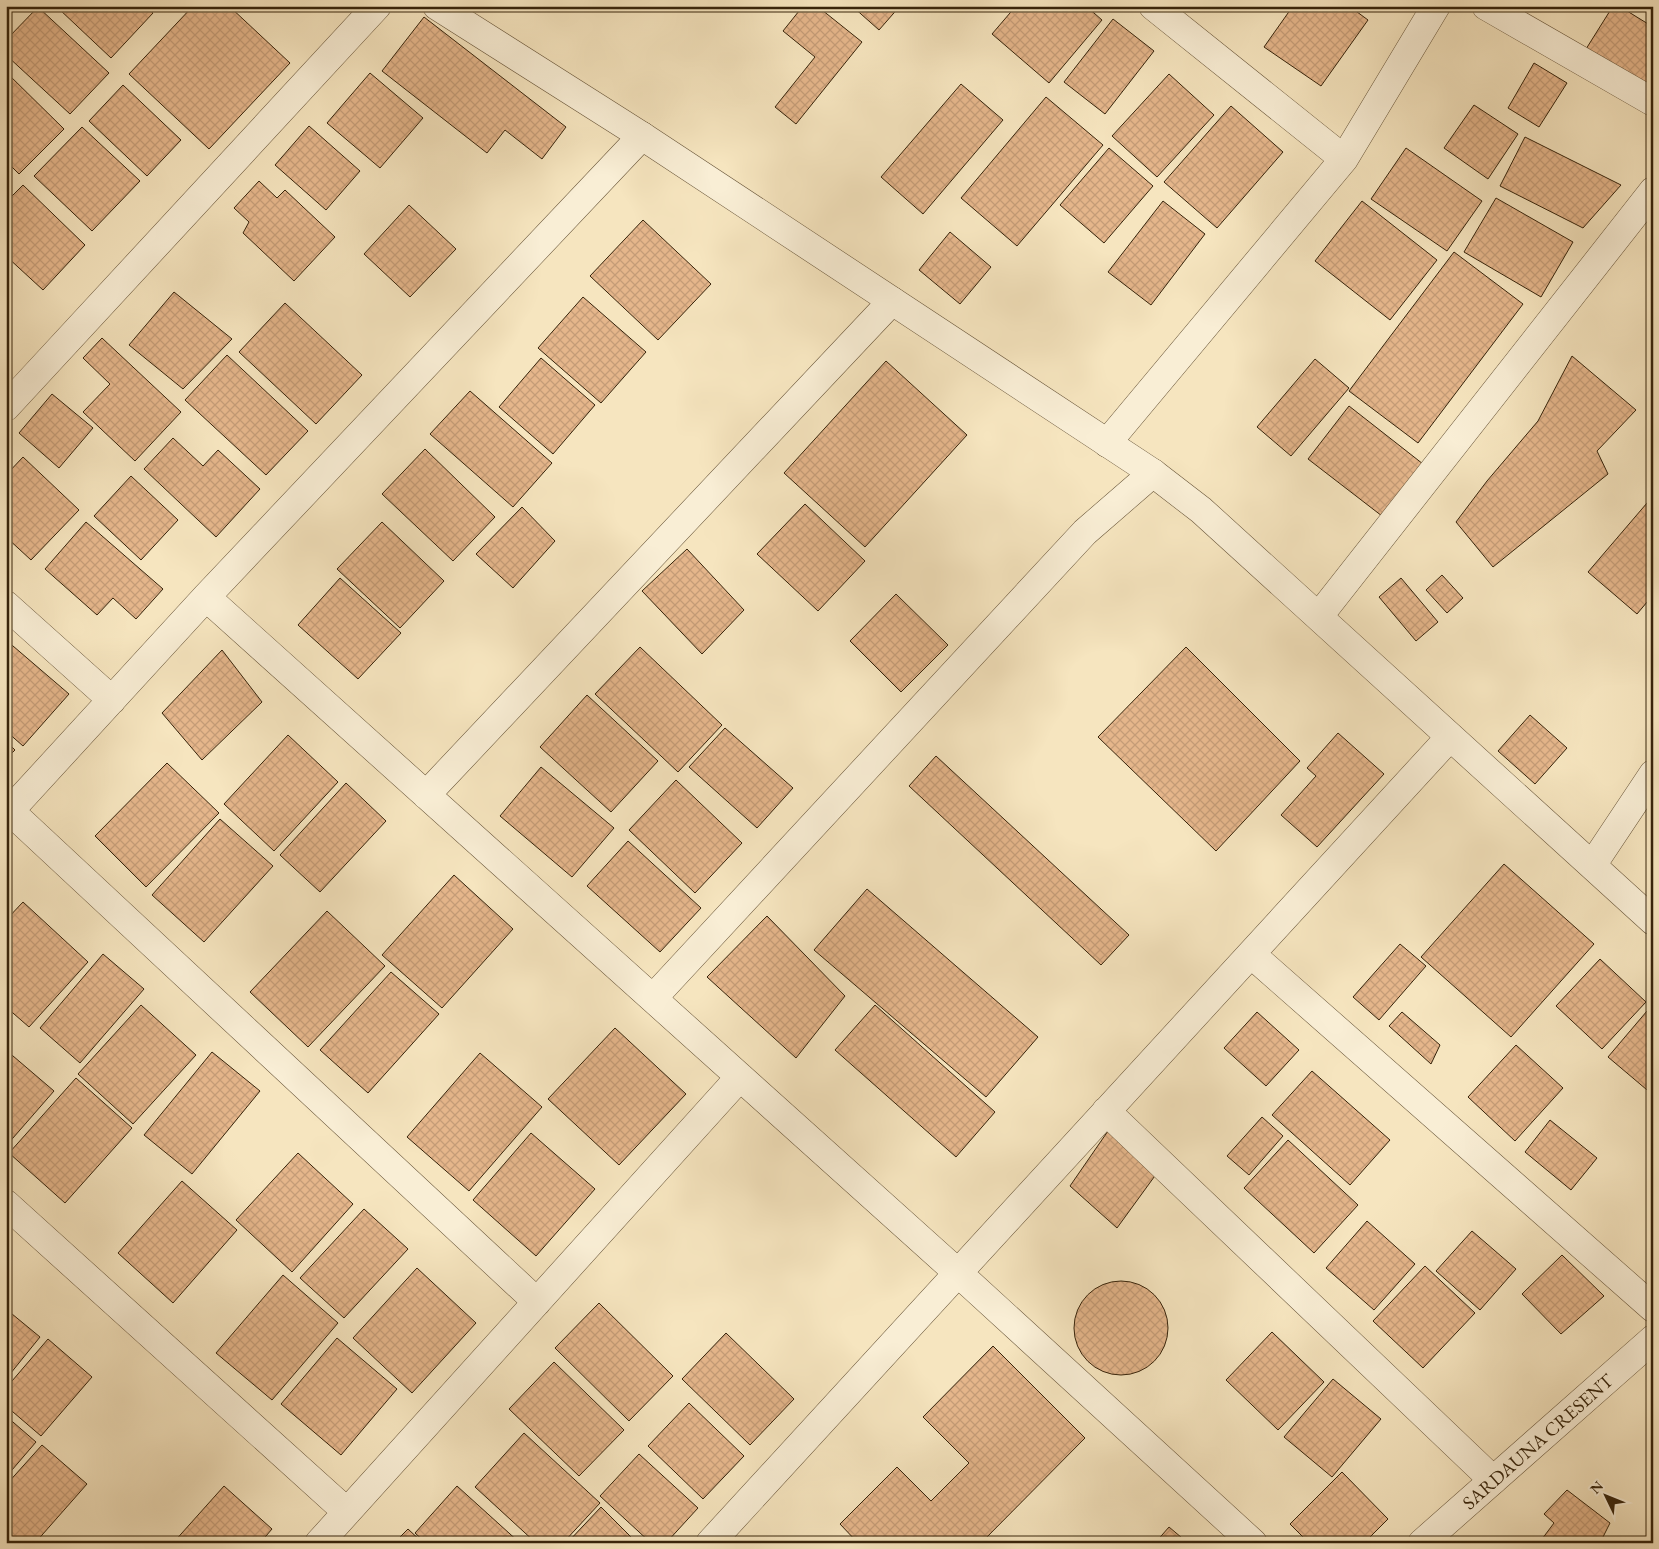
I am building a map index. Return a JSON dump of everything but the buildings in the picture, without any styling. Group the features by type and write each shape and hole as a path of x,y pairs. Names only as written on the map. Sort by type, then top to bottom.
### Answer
{"street":[{"path":"6,407 377,6"},
{"path":"437,6 642,136 1152,473 1201,510 1653,920"},
{"path":"1153,6 1344,159"},
{"path":"1107,443 1344,159 1436,6"},
{"path":"1486,6 1653,102"},
{"path":"537,1302 8,813 206,597 642,136"},
{"path":"1319,616 1653,190"},
{"path":"426,795 892,301"},
{"path":"653,998 1086,532 1152,473"},
{"path":"206,597 958,1272 1253,1543"},
{"path":"6,605 112,700"},
{"path":"710,1543 1450,737"},
{"path":"1593,864 1653,774"},
{"path":"1251,954 1653,1308"},
{"path":"319,1543 740,1077"},
{"path":"1106,1110 1493,1480"},
{"path":"6,1204 347,1512"},
{"name":"SARDAUNA CRESENT","path":"1422,1543 1653,1339"}]}
